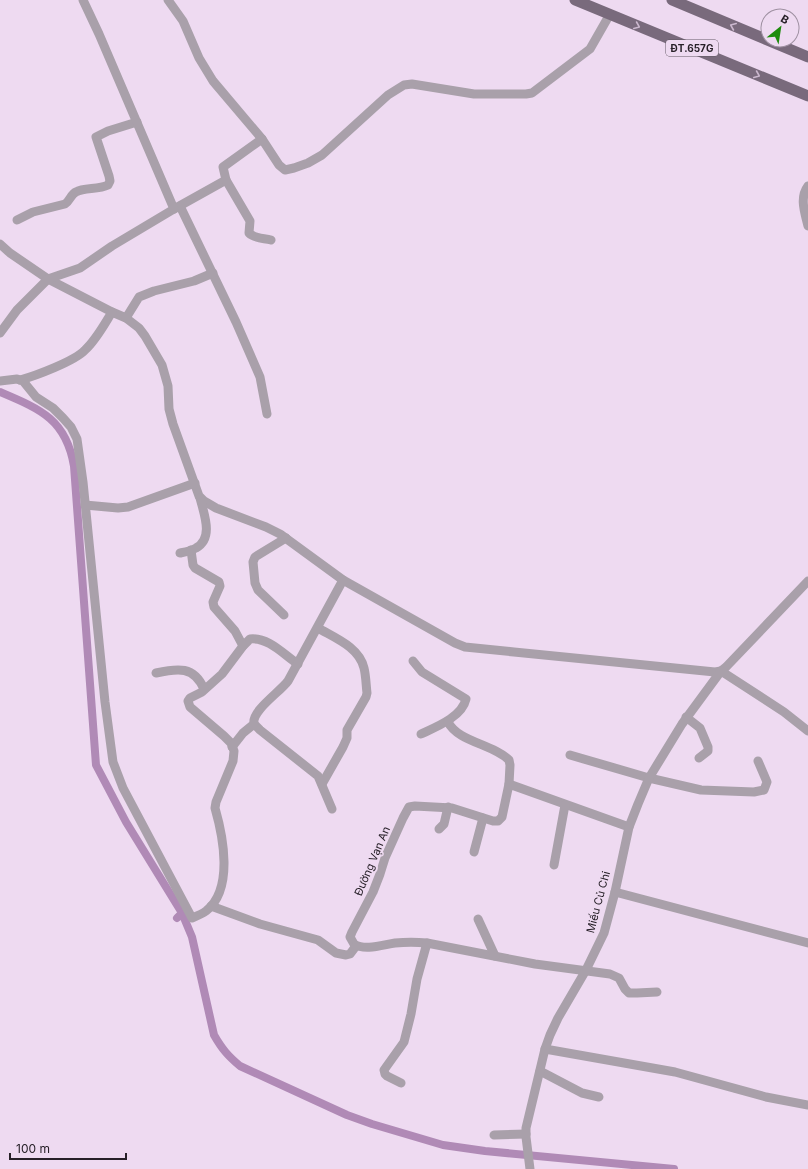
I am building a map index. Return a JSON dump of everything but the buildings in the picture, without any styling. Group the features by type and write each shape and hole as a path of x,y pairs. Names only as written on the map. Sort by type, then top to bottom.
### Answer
{"main road":[{"name":"ĐT.657G","path":"575,0 808,96"},
{"path":"672,0 807,57"}],"street":[{"path":"83,0 137,122 177,207 236,322 260,376 267,414"},
{"path":"168,0 183,21 199,58 213,81 262,139 279,166 282,169 287,170 308,163 325,153 388,95 404,85 412,84 480,94 532,93 590,49 610,14"},
{"path":"17,220 33,212 65,204 77,191 99,188 108,185 110,181 109,176 96,137 108,131 137,122"},
{"path":"262,139 223,167 226,180 250,221 249,233 254,237 263,237 271,240"},
{"path":"0,333 17,310 48,279 80,268 112,246 226,180"},
{"path":"808,186 802,202 808,226"},
{"path":"0,244 10,253 48,279 126,318 139,328 162,365 168,386 169,409 173,424 200,498 207,531 199,545 191,550 180,553"},
{"path":"126,318 139,297 151,292 194,281 212,273"},
{"path":"0,381 20,380 42,373 82,353 97,336 112,312"},
{"path":"20,380 24,382 36,397 53,408 63,418 75,436 79,450 104,695 115,768 123,788 192,918 206,912 211,906 221,885 225,864 221,832 215,808 216,802 233,761 232,746 224,736 188,705 188,701 190,698 204,690 226,670 242,646 250,639 259,640 279,650 298,664"},
{"path":"85,505 118,508 128,507 194,483"},
{"path":"200,498 216,508 266,527 286,538 343,580 455,643 466,647 711,672 721,671 784,712 808,731"},
{"path":"284,615 258,590 255,583 253,562 255,557 286,538"},
{"path":"191,550 192,562 195,568 219,582 220,586 213,602 214,607 235,631 242,646"},
{"path":"232,746 243,733 254,724 254,719 258,711 281,690 298,664 343,580"},
{"name":"Miếu Củ Chi","path":"530,1165 526,1134 527,1123 545,1049 558,1018 586,970 604,933 615,892 629,827 649,778 686,717 721,671 808,581"},
{"path":"318,628 349,647 358,656 364,667 367,693 347,730 347,738 343,747 322,784"},
{"path":"413,661 422,672 466,699 462,707 448,722 421,734"},
{"path":"156,674 171,670 188,671 197,676 204,690"},
{"path":"686,717 700,728 708,747 708,751 699,758"},
{"path":"448,722 454,731 494,750 509,760 509,784 629,827"},
{"path":"254,724 318,776 332,809"},
{"path":"570,755 649,778 701,790 764,790 767,784 758,761"},
{"name":"Đường Vạn An","path":"356,946 351,940 352,932 374,889 385,858 409,807 448,807 462,810 493,821 498,821 501,819 509,784"},
{"path":"554,865 565,805"},
{"path":"439,829 444,824 448,807"},
{"path":"474,852 483,818"},
{"path":"615,892 808,943"},
{"path":"211,906 260,924 318,940 341,954 350,954 356,946 364,948 395,943 427,943 535,964 610,974 621,980 625,989 632,993 657,992"},
{"path":"478,919 495,956"},
{"path":"401,1083 387,1076 384,1070 404,1042 417,979 427,943"},
{"path":"545,1049 675,1072 766,1097 808,1105"},
{"path":"540,1071 582,1093 599,1097"},
{"path":"494,1135 526,1134"}],"waterway":[{"path":"0,392 39,410 49,418 58,426 65,437 70,450 74,466 96,765 126,822 182,913"},
{"path":"177,918 182,913 192,937 214,1035 226,1052 240,1066 347,1115 443,1145 485,1151 674,1169"}]}
